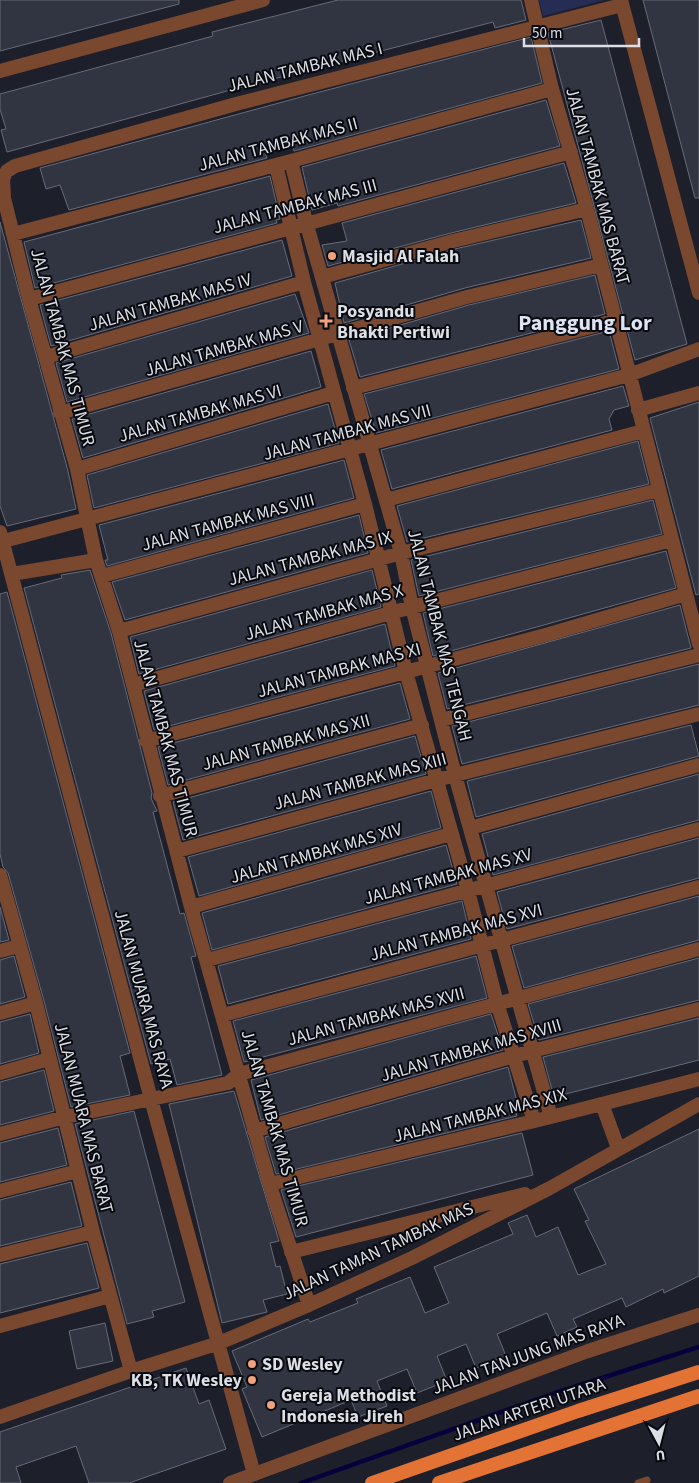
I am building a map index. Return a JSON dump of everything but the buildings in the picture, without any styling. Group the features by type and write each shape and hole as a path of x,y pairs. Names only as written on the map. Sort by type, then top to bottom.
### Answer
{"highway":[{"name":"JALAN ARTERI UTARA","path":"372,1483 699,1372"},
{"path":"439,1483 699,1396"},
{"path":"512,1434 520,1456"}],"street":[{"path":"0,71 263,0"},
{"name":"JALAN TAMBAK MAS BARAT","path":"531,0 552,89 587,209 614,321 699,644"},
{"path":"621,2 699,293"},
{"name":"JALAN TAMBAK MAS I","path":"3,178 7,171 15,166 236,104 538,27 621,2"},
{"name":"JALAN TAMBAK MAS II","path":"13,234 291,161 552,89"},
{"name":"JALAN TAMBAK MAS III","path":"29,299 306,222 571,152"},
{"name":"JALAN TAMBAK MAS TENGAH","path":"291,161 306,222 369,446 401,552 412,607 455,775 488,885 500,939 551,1117"},
{"path":"276,165 304,282 364,504 406,672 468,890 497,1003 534,1122"},
{"name":"JALAN TAMBAK MAS TIMUR","path":"3,178 2,199 60,413 77,468 96,560 119,630 160,796 177,851 191,908 223,1015 254,1131 290,1252 309,1305"},
{"path":"322,276 453,241 587,209"},
{"name":"JALAN TAMBAK MAS V","path":"60,413 321,340 466,297 601,265"},
{"name":"JALAN TAMBAK MAS IV","path":"46,357 304,282"},
{"path":"353,388 614,321"},
{"name":"JALAN TAMBAK MAS VII","path":"1,539 88,520 369,446 629,375 699,349"},
{"name":"JALAN TAMBAK MAS VI","path":"77,468 333,393"},
{"path":"638,410 699,393"},
{"path":"386,500 643,431"},
{"name":"JALAN TAMBAK MAS IX","path":"119,630 401,552 659,490"},
{"name":"JALAN TAMBAK MAS VIII","path":"102,576 364,504"},
{"name":"JALAN MUARA MAS RAYA","path":"1,539 254,1474"},
{"name":"JALAN TAMBAK MAS X","path":"133,685 412,607 672,540"},
{"path":"12,574 96,560"},
{"name":"JALAN TAMBAK MAS XI","path":"146,741 406,672 686,594"},
{"path":"441,720 699,655"},
{"name":"JALAN TAMBAK MAS XIII","path":"177,851 455,775 699,714"},
{"name":"JALAN TAMBAK MAS XII","path":"160,796 422,725"},
{"path":"470,828 699,765"},
{"name":"JALAN TAMBAK MAS XV","path":"207,960 699,828"},
{"name":"JALAN TAMBAK MAS XIV","path":"191,908 451,834"},
{"name":"JALAN MUARA MAS BARAT","path":"0,875 2,895 36,1003 93,1232 131,1371"},
{"name":"JALAN TAMBAK MAS XVI","path":"223,1015 500,939 699,888"},
{"path":"0,951 19,946"},
{"name":"JALAN TAMBAK MAS XVII","path":"0,1134 65,1117 228,1083 239,1074 516,997 699,949"},
{"path":"0,1013 36,1003"},
{"name":"JALAN TAMBAK MAS XVIII","path":"254,1131 532,1051 699,1009"},
{"path":"0,1072 50,1059"},
{"name":"JALAN TAMBAK MAS XIX","path":"270,1184 534,1122 699,1079"},
{"path":"602,1104 618,1148"},
{"name":"JALAN TAMAN TAMBAK MAS","path":"2,1413 219,1343 309,1305 412,1258 550,1188 699,1104"},
{"path":"0,1191 78,1170"},
{"name":"JALAN TAMAN TAMBAK MAS","path":"290,1252 550,1188"},
{"path":"0,1255 93,1232"},
{"path":"0,1326 110,1296"},
{"name":"JALAN TANJUNG MAS RAYA","path":"230,1483 588,1351 699,1315"}],"lane":[{"path":"638,1483 647,1480"}],"shaded area":[{"path":"539,0 605,0 543,16"}],"waterway":[{"path":"301,1483 555,1393 699,1347"}],"place":[{"name":"Masjid Al Falah","path":"332,256"},
{"name":"Posyandu Bhakti Pertiwi","path":"326,321"},
{"name":"SD Wesley","path":"252,1364"},
{"name":"KB, TK Wesley","path":"252,1380"},
{"name":"Gereja Methodist Indonesia Jireh","path":"271,1405"}],"district":[{"name":"Panggung Lor","path":"585,322"}]}
